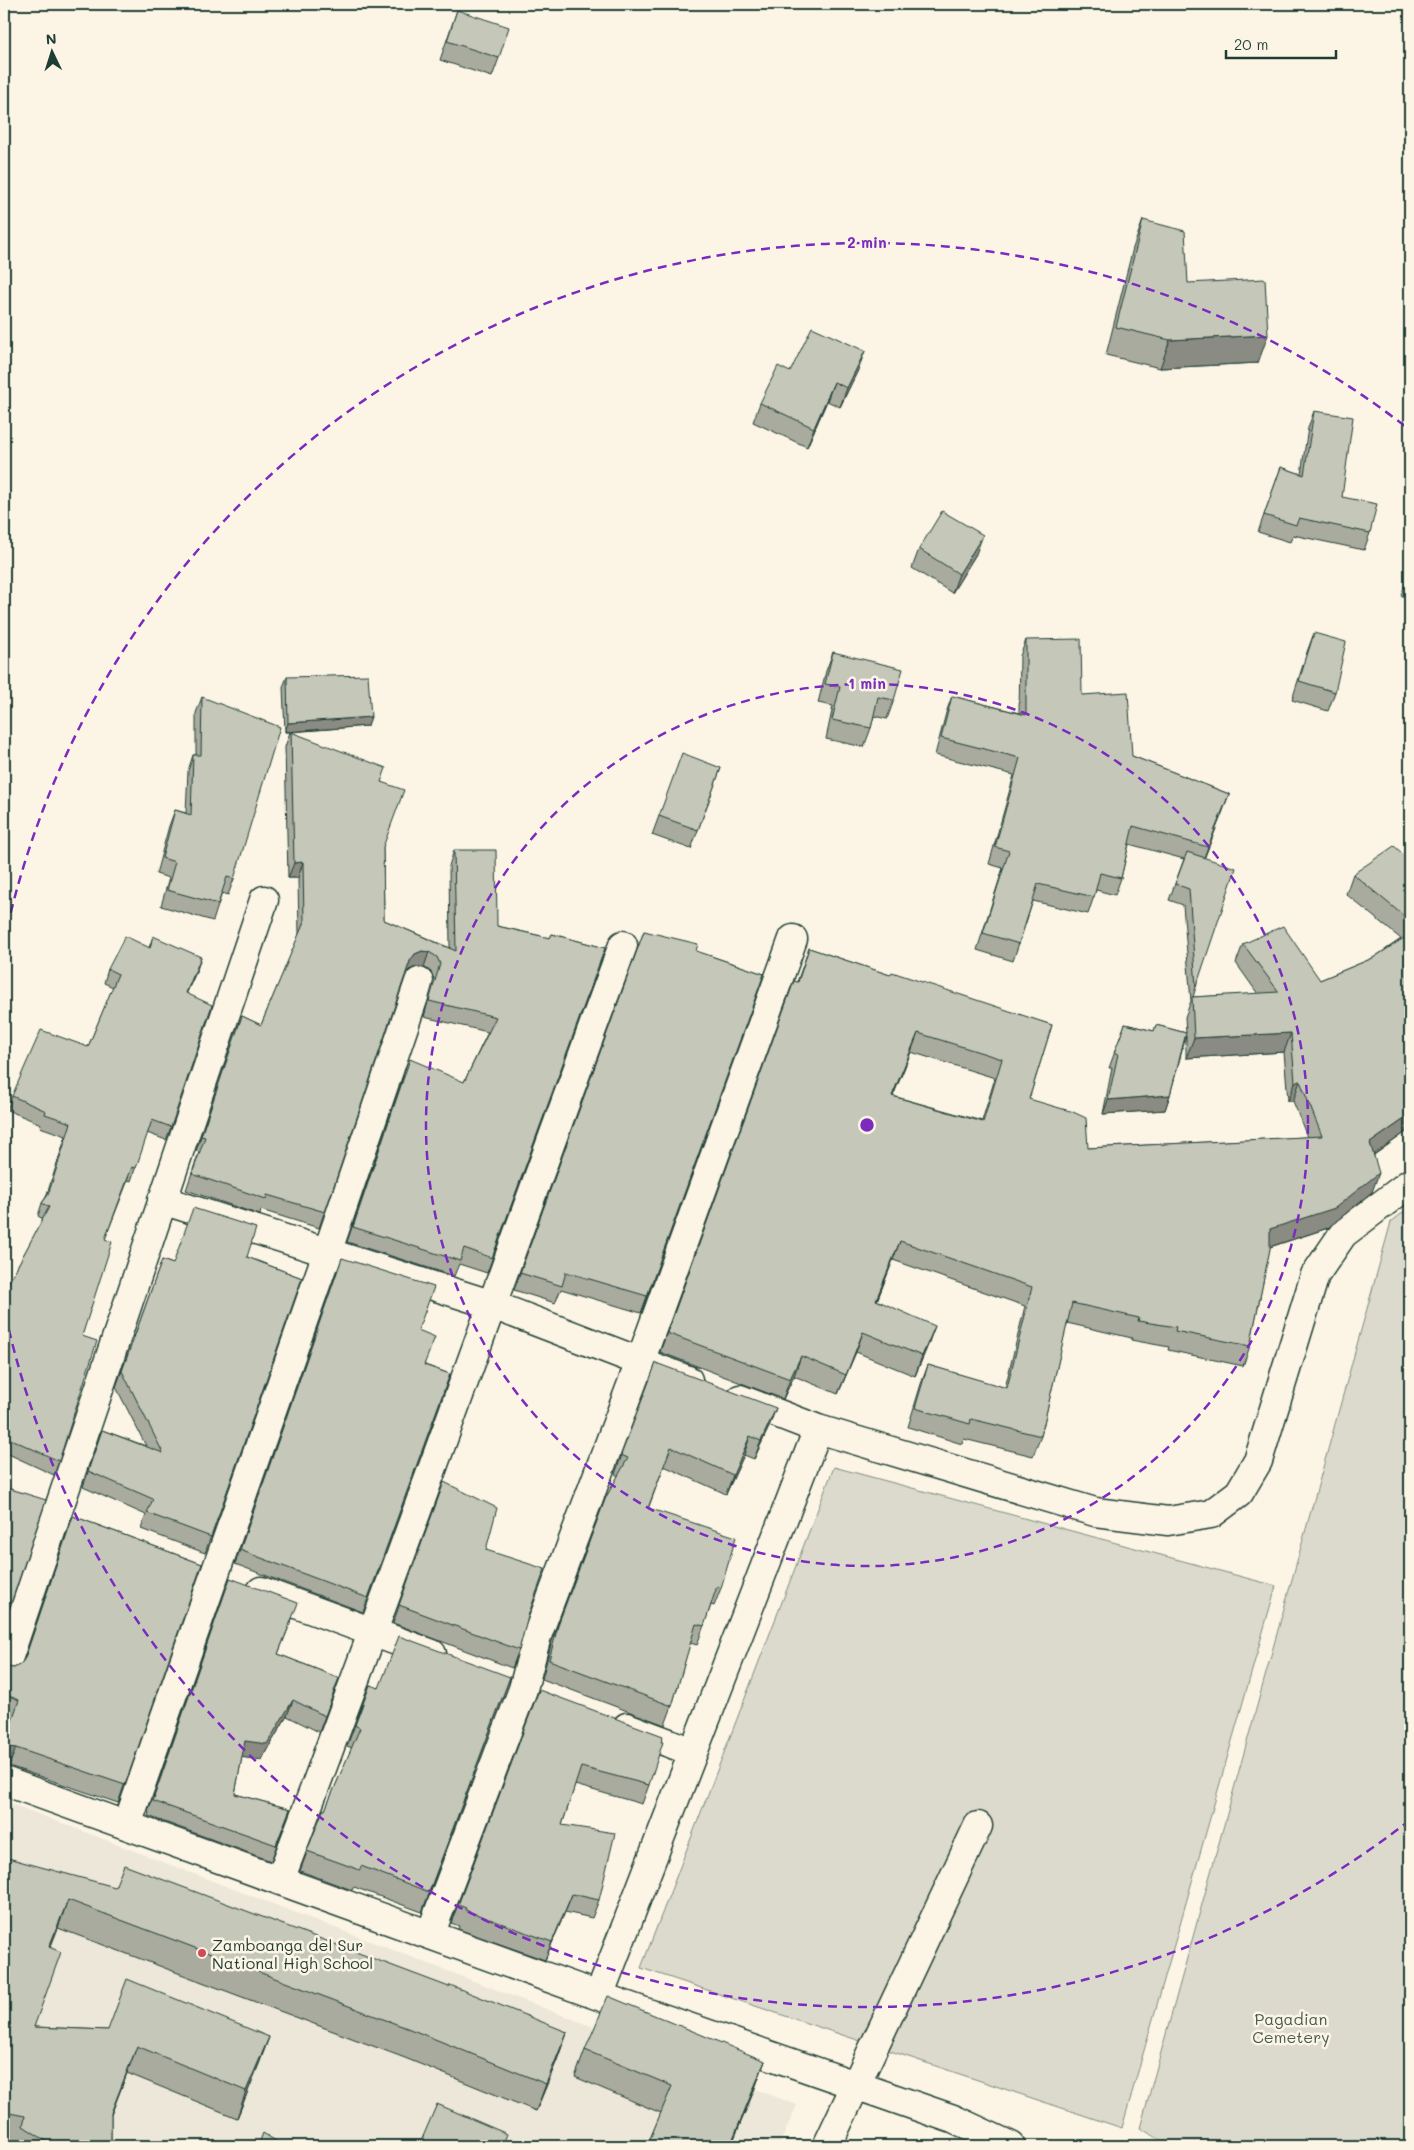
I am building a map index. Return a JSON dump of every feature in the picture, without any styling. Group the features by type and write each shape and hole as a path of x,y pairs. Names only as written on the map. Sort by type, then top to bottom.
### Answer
{"street":[{"path":"4,1671 264,900"},
{"path":"430,1935 523,1689 537,1636 640,1362 793,939"},
{"path":"280,1880 374,1633 490,1304 623,945"},
{"path":"126,1825 216,1574 419,982"},
{"path":"162,1200 490,1304 818,1429 1095,1512 1168,1522 1211,1514 1239,1493 1258,1461 1315,1275 1343,1234 1410,1183"},
{"path":"599,1996 818,1429"},
{"path":"56,1514 83,1524"},
{"path":"189,1564 458,1664"},
{"path":"495,1678 550,1699"},
{"path":"604,1719 694,1752"},
{"path":"4,1781 599,1996 953,2119 1010,2146"},
{"path":"827,2146 978,1826"}],"shaded area":[{"name":"Zamboanga del Sur National High School","path":"4,1801 797,2105 779,2146 4,2146"}],"green space":[{"name":"Pagadian Cemetery","path":"1410,1207 1410,2146 1171,2146 1140,2128 1391,1222"},
{"path":"834,1467 1276,1586 1122,2128 641,1968"}],"building":[{"path":"457,10 509,27 499,58 447,41"},
{"path":"1143,220 1185,231 1188,283 1265,279 1268,335 1170,340 1116,327"},
{"path":"812,327 865,351 847,388 834,382 814,428 760,403 778,366 790,372"},
{"path":"1314,411 1353,417 1342,497 1377,504 1370,533 1299,518 1296,525 1264,515 1281,467 1304,475"},
{"path":"942,511 983,535 959,574 919,549"},
{"path":"1314,633 1346,642 1335,692 1299,681"},
{"path":"1081,639 1082,695 1128,692 1132,756 1229,794 1208,847 1133,826 1121,878 1100,873 1094,897 1038,884 1019,944 983,933 1009,851 995,847 1020,758 941,738 952,696 1026,715 1026,640"},
{"path":"833,652 903,669 894,700 878,697 871,728 832,720 840,687 825,684"},
{"path":"368,675 371,717 288,723 287,677"},
{"path":"202,697 280,727 234,879 227,877 218,904 167,890 175,862 162,858 175,810 191,815 193,755 201,755"},
{"path":"291,732 386,768 381,782 404,790 383,847 384,920 456,951 454,850 496,850 497,926 550,938 552,934 605,948 492,1258 464,1248 460,1261 353,1227 410,1059 464,1082 496,1017 429,1001 440,964 437,957 429,952 422,951 415,954 410,961 325,1212 267,1195 266,1199 192,1174 205,1137 201,1136 242,1016 261,1025 304,922 303,862 294,863"},
{"path":"682,753 721,768 698,830 659,816"},
{"path":"1394,846 1410,860 1410,921 1353,874"},
{"path":"1187,852 1236,868 1196,987 1189,889 1175,884"},
{"path":"1283,926 1320,980 1373,958 1410,934 1410,1115 1370,1143 1379,1173 1335,1208 1270,1229 1270,1249 1250,1346 1175,1331 1176,1327 1138,1321 1139,1318 1072,1303 1041,1436 971,1419 970,1424 915,1408 928,1365 1007,1388 1032,1287 900,1241 876,1300 935,1326 922,1356 863,1332 846,1375 801,1356 790,1379 667,1333 794,981 798,982 809,948 890,975 892,972 1052,1025 1029,1099 1073,1112 1086,1118 1088,1148 1322,1136 1300,1081 1295,1082 1291,1033 1194,1038 1192,997 1279,992 1243,944","holes":["918,1033 1002,1059 983,1122 892,1096"]},
{"path":"644,931 698,944 696,951 764,974 647,1296 566,1272 562,1286 520,1273"},
{"path":"125,936 150,948 153,936 201,957 186,993 212,1005 171,1127 152,1120 136,1168 132,1167 105,1239 112,1242 82,1336 97,1341 59,1461 4,1436 4,1284 5,1280 9,1282 49,1207 42,1203 48,1195 71,1123 45,1114 46,1111 12,1096 41,1030 88,1047 118,974 108,969"},
{"path":"1125,1024 1154,1031 1156,1025 1186,1033 1170,1095 1108,1100 1118,1054 1114,1053"},
{"path":"193,1208 256,1228 247,1257 302,1278 211,1537 147,1513 153,1499 88,1471 102,1430 163,1453 122,1371 162,1260 173,1264"},
{"path":"342,1258 434,1287 418,1330 435,1337 424,1365 450,1374 368,1598 240,1550"},
{"path":"656,1363 776,1408 761,1441 750,1436 733,1475 671,1447 648,1508 736,1537 721,1588 717,1586 704,1626 696,1624 672,1706 549,1660 559,1622 606,1497 628,1458 621,1455"},
{"path":"444,1482 497,1508 486,1550 545,1569 529,1613 519,1650 399,1605"},
{"path":"4,1487 46,1500 4,1624"},
{"path":"73,1516 202,1564 125,1785 16,1748 8,1747 4,1749 19,1700 4,1694 4,1666 14,1668 21,1664 25,1658"},
{"path":"230,1578 298,1603 278,1654 339,1678 325,1716 293,1700 267,1744 245,1741 235,1794 290,1809 276,1845 153,1801"},
{"path":"399,1636 510,1677 429,1892 361,1866 360,1870 307,1851 323,1810 325,1810 360,1728 355,1725 370,1685 379,1688"},
{"path":"539,1690 663,1736 661,1742 663,1742 649,1785 581,1767 562,1825 615,1833 599,1900 572,1894 552,1942 465,1910 466,1908 458,1905"},
{"path":"4,1857 115,1887 124,1865 449,1987 450,1985 567,2032 546,2084 415,2031 68,1900 49,1947 61,1952 34,2027 108,2030 127,1979 269,2037 246,2091 137,2046 111,2113 111,2144 116,2146 54,2146 23,2126 25,2116 4,2112"},
{"path":"608,1996 765,2061 730,2146 647,2146 672,2086 585,2050"},
{"path":"437,2104 507,2134 502,2146 419,2146"},
{"path":"263,2133 284,2146 258,2146"}],"place":[{"name":"Zamboanga del Sur National High School","path":"202,1953"}]}
